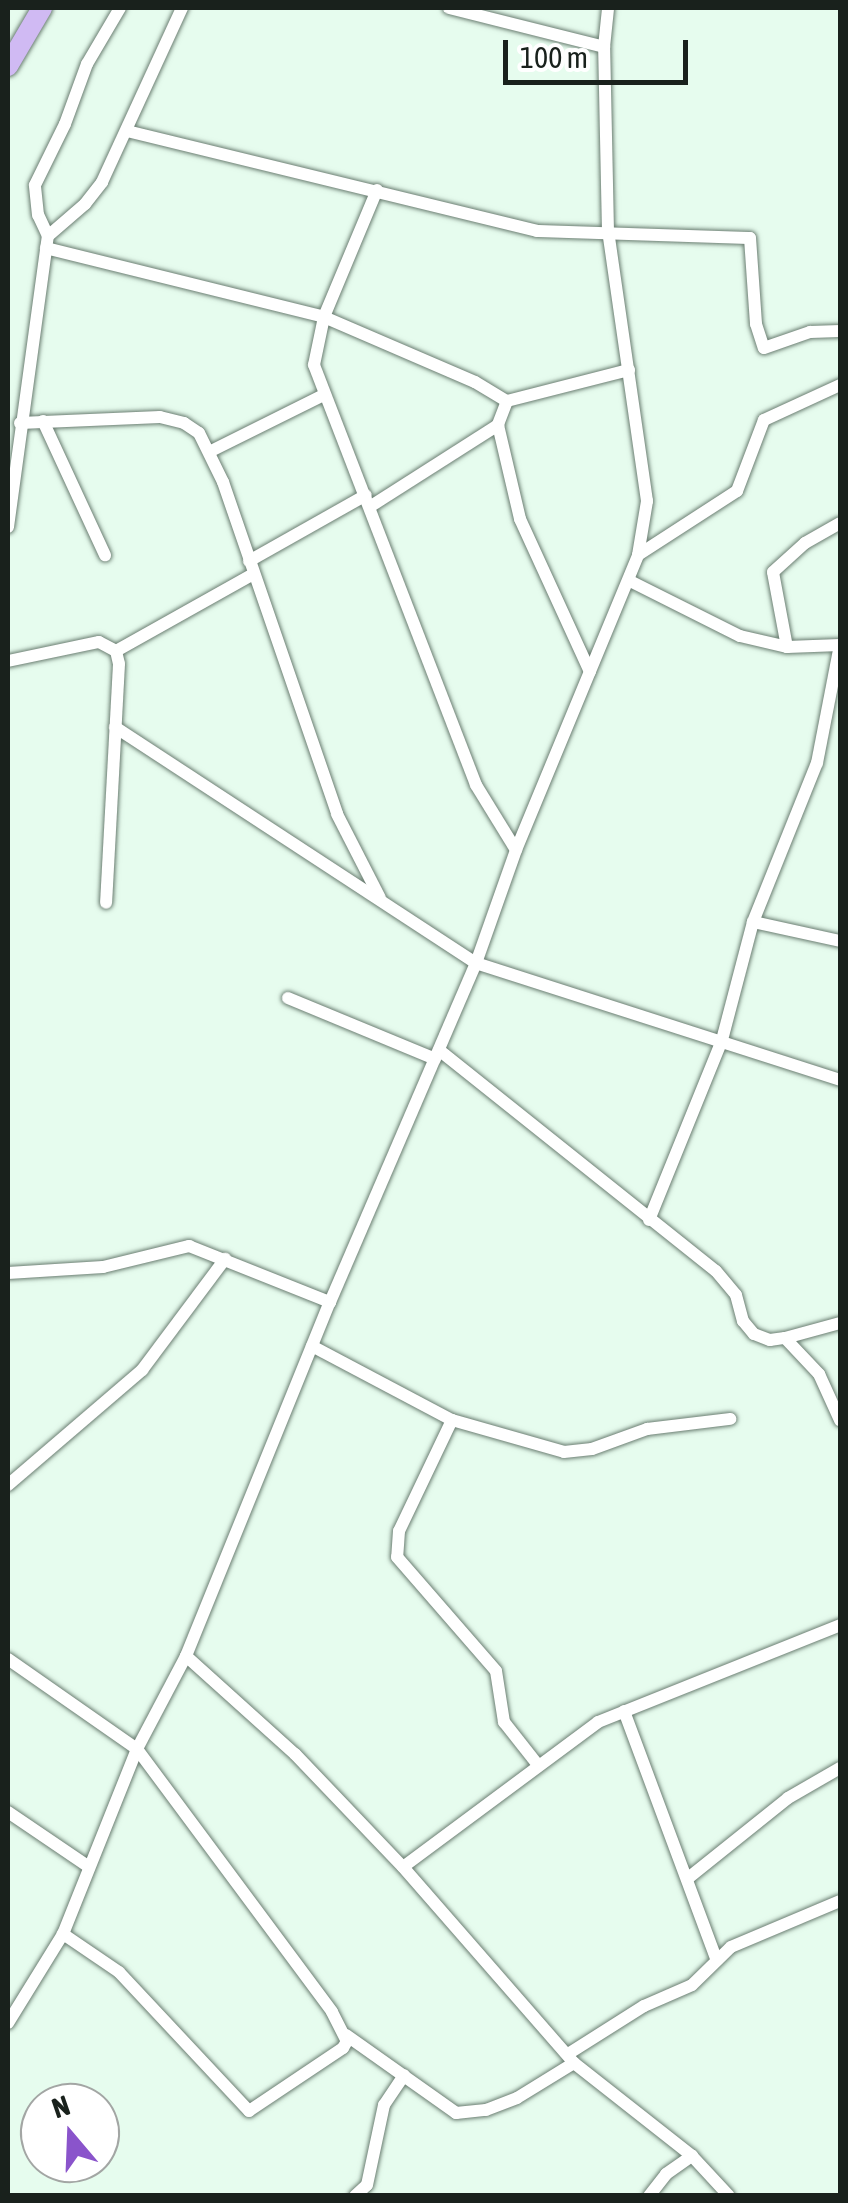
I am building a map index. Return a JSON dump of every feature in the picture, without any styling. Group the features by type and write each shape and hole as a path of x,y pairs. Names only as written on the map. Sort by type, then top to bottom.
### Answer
{"highway":[{"path":"8,66 42,8"}],"street":[{"path":"8,527 47,242 38,215 35,185 65,124 86,64 120,8"},
{"path":"47,242 86,204 102,182 182,8"},
{"path":"449,8 604,47"},
{"path":"8,2023 62,1934 137,1748 186,1656 330,1302 476,963 516,850 630,581 647,501 608,232 604,47 608,8"},
{"path":"128,131 537,231 750,238 756,324 764,348 810,332 840,331"},
{"path":"377,190 324,318 314,365 476,786 516,850"},
{"path":"47,242 324,318 476,382 506,401 628,370"},
{"path":"638,554 737,491 764,420 840,385"},
{"path":"211,451 324,395"},
{"path":"506,401 498,425 520,519 590,672"},
{"path":"20,423 160,417 184,422 211,451 337,814 381,900"},
{"path":"43,422 105,555"},
{"path":"116,651 251,567 498,425"},
{"path":"787,648 773,572 814,536 840,523"},
{"path":"630,581 740,636 787,648 840,645 818,763 753,922 722,1040 649,1220"},
{"path":"8,662 99,642 116,651"},
{"path":"106,903 116,727 116,651"},
{"path":"116,727 476,963 840,1080"},
{"path":"753,922 840,941"},
{"path":"288,998 437,1054 730,1285 743,1321 754,1334 770,1340 786,1338 840,1323"},
{"path":"8,1272 103,1267 189,1246 330,1302"},
{"path":"8,1485 142,1370 225,1259"},
{"path":"786,1338 820,1374 840,1420"},
{"path":"312,1346 452,1420 564,1452 592,1449 647,1429 730,1419"},
{"path":"452,1420 398,1531 397,1557 496,1671 504,1722 538,1765"},
{"path":"404,1867 582,1732 624,1711 840,1625"},
{"path":"186,1656 294,1754 404,1867 571,2058 692,2156 729,2196"},
{"path":"8,1660 137,1748 346,2035 404,2074 432,2100 456,2113 486,2110 517,2098 644,2006 692,1984 716,1958 759,1933 840,1901"},
{"path":"624,1711 716,1958"},
{"path":"687,1879 788,1798 840,1768"},
{"path":"8,1812 89,1868"},
{"path":"62,1934 119,1972 250,2110 344,2048 346,2035"},
{"path":"355,2196 367,2185 384,2105 404,2074"},
{"path":"666,2174 674,2142"},
{"path":"649,2196 666,2174 692,2156"}]}
